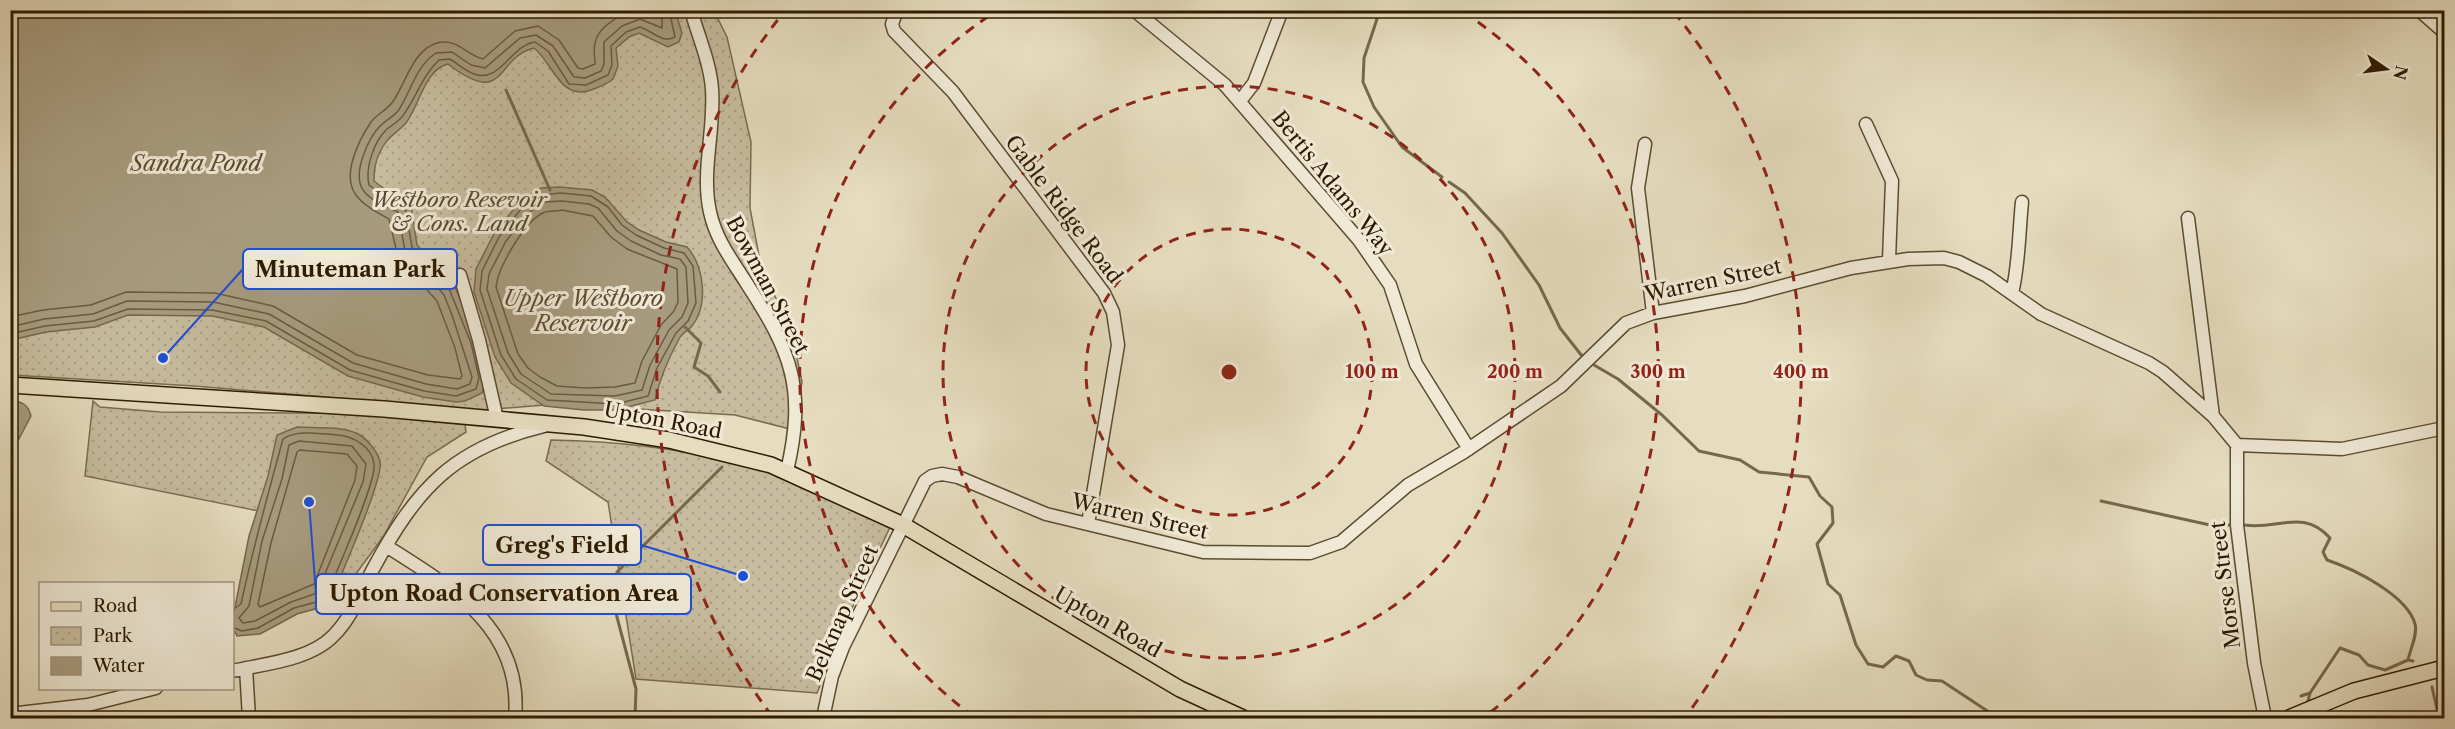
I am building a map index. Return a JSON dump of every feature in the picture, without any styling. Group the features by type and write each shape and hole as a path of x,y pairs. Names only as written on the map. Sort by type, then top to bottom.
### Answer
{"main road":[{"name":"Upton Road","path":"10,385 552,424 679,442 787,471 903,525 1180,689 1243,718"},
{"path":"2289,718 2354,691 2445,668"}],"street":[{"name":"Bowman Street","path":"691,10 710,71 712,90 707,189 710,215 727,255 764,309 790,367 796,396 797,424 787,471"},
{"name":"Bertis Adams Way","path":"1134,10 1206,68 1240,101 1359,240 1390,285 1416,364 1469,449"},
{"path":"1240,101 1254,82 1282,10"},
{"path":"2420,10 2445,32"},
{"name":"Gable Ridge Road","path":"895,16 894,31 953,92 1104,293 1113,312 1118,345 1088,524"},
{"path":"1866,124 1892,181 1889,260"},
{"path":"1645,144 1638,188 1653,313"},
{"path":"2012,293 2017,274 2016,246 2022,202"},
{"path":"2188,218 2213,416"},
{"name":"Warren Street","path":"903,525 925,481 932,476 942,474 958,477 1046,514 1203,552 1310,553 1341,542 1408,485 1469,449 1561,386 1626,323 1653,313 1745,296 1889,260 1944,258 1959,262 2012,293 2041,314 2156,368 2213,416 2237,446"},
{"path":"460,275 480,340 497,419"},
{"path":"234,671 296,656 316,648 334,636 386,546 424,490 455,462 493,441 552,424"},
{"path":"2237,446 2342,449 2445,428"},
{"name":"Morse Street","path":"2237,446 2237,525 2254,663 2265,718"},
{"name":"Belknap Street","path":"823,718 832,676 843,647 903,525"},
{"path":"386,546 421,569 487,623 509,659 514,680 515,718"},
{"path":"246,668 249,718"},
{"path":"10,714 88,705 148,690"}],"green space":[{"name":"Westboro Resevoir & Cons. Land","path":"10,11 714,11 727,37 751,142 750,208 761,266 792,333 802,382 794,430 735,415 621,408 545,405 443,413 464,414 466,432 427,457 383,537 335,602 259,511 85,476 93,401 100,407 160,412 442,414 396,403 194,386 11,375"},
{"path":"551,440 645,446 692,453 758,468 816,490 891,525 846,621 817,693 636,679 608,502 546,461"}],"water":[{"name":"Sandra Pond","path":"675,10 682,33 679,42 668,47 639,33 629,37 616,48 618,66 613,79 591,90 580,92 564,86 534,48 521,53 498,77 491,81 481,82 467,77 448,64 440,67 428,80 406,123 388,139 382,148 376,164 374,181 395,197 406,199 411,205 417,245 455,287 465,310 486,378 482,393 465,401 456,402 423,397 348,376 264,327 212,316 128,315 95,327 46,332 11,340 10,11"},
{"name":"Upper Westboro Reservoir","path":"541,188 592,190 605,197 626,221 639,230 666,242 687,247 693,255 701,275 701,307 692,326 680,337 671,354 655,400 616,410 544,406 511,383 495,357 474,292 476,269 494,234 517,205"},
{"path":"11,400 24,404 31,416 11,454"},
{"path":"297,427 342,429 356,433 367,441 379,457 379,471 376,486 333,595 322,607 297,614 260,634 237,636 234,630 234,612 249,536 268,476 277,435"}],"waterway":[{"path":"1380,10 1364,58 1363,82 1374,107 1402,147 1442,177"},
{"path":"506,90 550,190"},
{"path":"1449,182 1465,193 1502,233 1539,285 1560,328 1582,356"},
{"path":"685,327 701,343 694,367 708,376 720,392"},
{"path":"1594,365 1618,379 1662,415 1699,451 1740,460 1759,472 1809,477 1820,496 1832,507 1833,523 1817,544 1828,584 1840,595 1856,645 1868,664 1883,667 1896,656 1909,661 1916,675 1927,680 1942,681 1998,718"},
{"path":"635,718 636,689 613,602 617,572 722,467"},
{"path":"2101,501 2210,525 2231,525"},
{"path":"2245,525 2300,522 2320,529 2330,538 2323,552 2327,560 2378,584 2391,593 2410,613 2415,624 2415,632 2408,660"},
{"path":"2308,701 2310,693 2340,648 2359,655 2368,665 2385,670 2408,660 2413,661"},
{"path":"2432,687 2439,718"},
{"path":"2301,696 2310,693"}],"place":[{"name":"Minuteman Park","path":"163,358"},
{"name":"Upton Road Conservation Area","path":"309,502"},
{"name":"Greg's Field","path":"743,576"}]}
